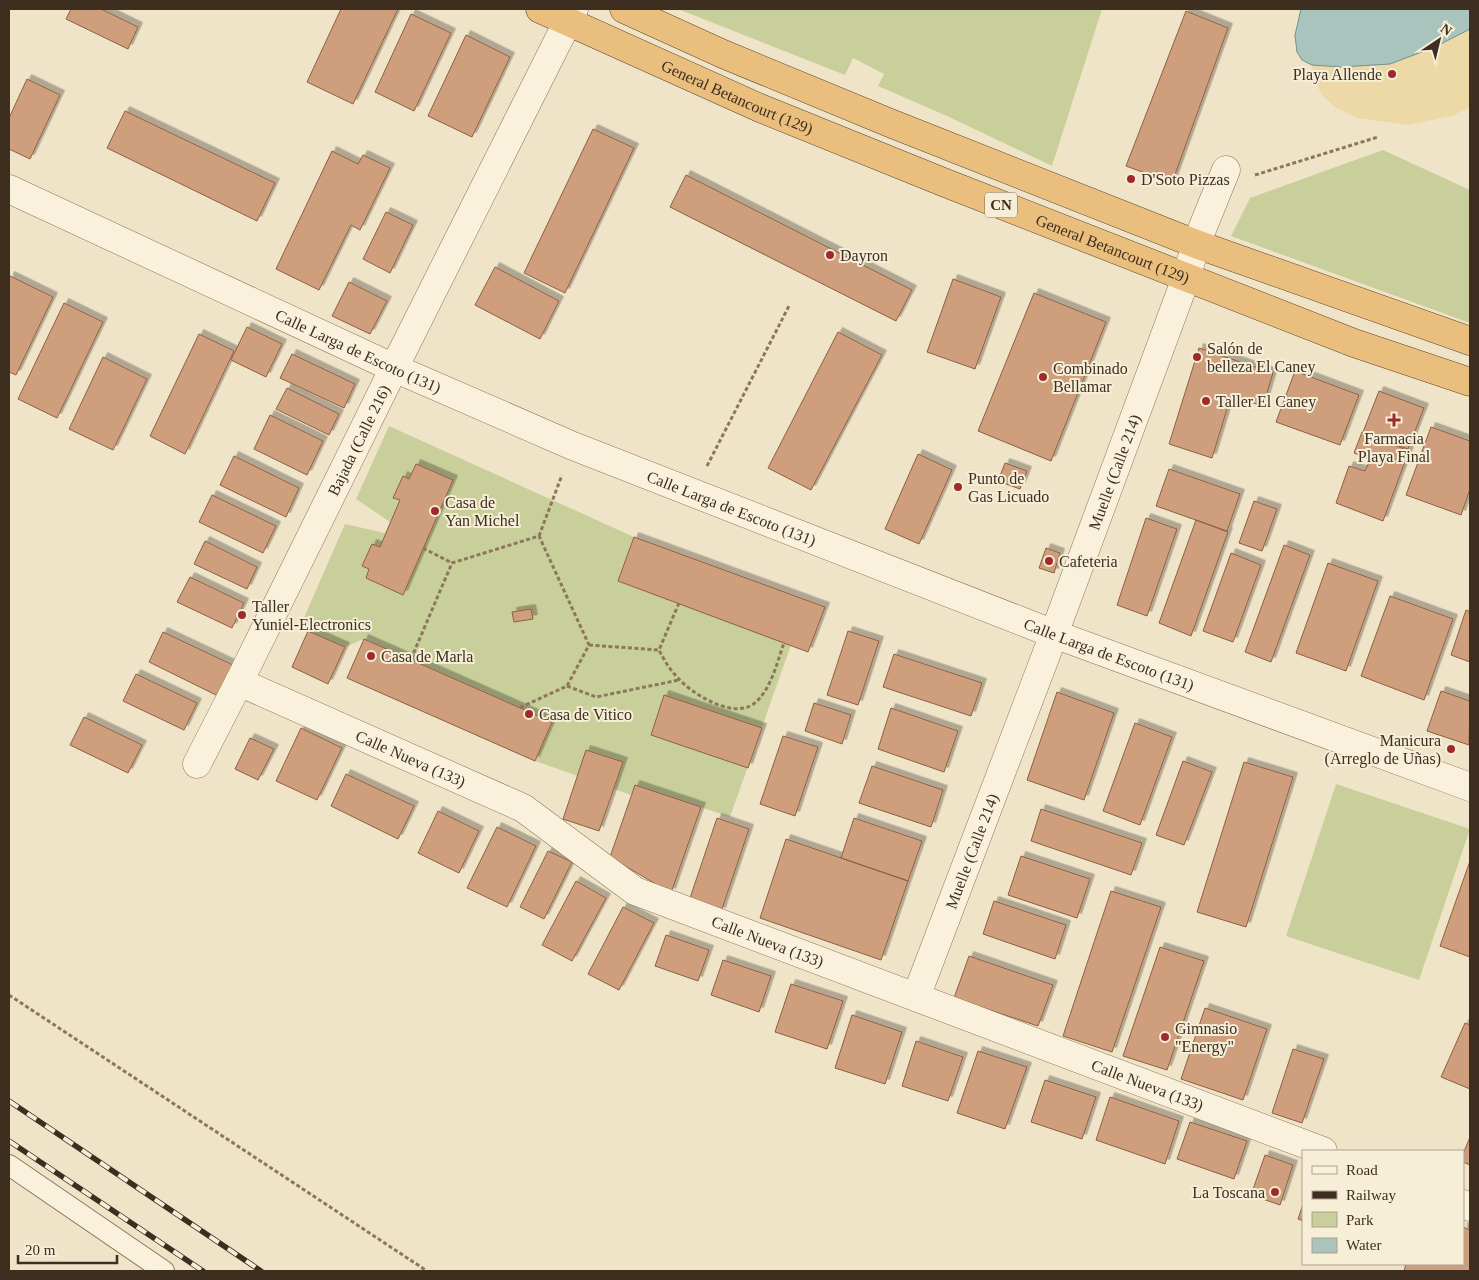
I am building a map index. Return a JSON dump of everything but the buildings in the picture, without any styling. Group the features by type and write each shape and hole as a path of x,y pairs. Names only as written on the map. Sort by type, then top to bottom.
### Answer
{"highway":[{"name":"General Betancourt (129)","path":"540,9 571,15 760,108 1354,343 1470,382"},
{"name":"General Betancourt (129)","path":"624,9 723,54 793,83 1196,244 1470,341"}],"street":[{"name":"Bajada (Calle 216)","path":"197,764 571,15"},
{"name":"Muelle (Calle 214)","path":"916,997 1054,634 1186,278 1196,244 1222,179"},
{"name":"Calle Larga de Escoto (131)","path":"9,189 394,368 573,446 1054,634 1470,787"},
{"name":"Calle Nueva (133)","path":"239,682 523,808 635,891 1320,1150"}],"lane":[{"path":"9,1165 164,1271"}],"path":[{"path":"1222,179 1378,136"},
{"path":"693,493 790,304"},
{"path":"573,446 539,536 589,645"},
{"path":"423,548 452,563 539,536"},
{"path":"411,659 452,563"},
{"path":"658,650 679,604"},
{"path":"658,650 665,663 679,680 702,698 726,707 745,708 755,703 766,690 784,643"},
{"path":"589,645 658,650"},
{"path":"519,708 567,686 589,645"},
{"path":"567,686 596,697 679,680"},
{"path":"9,995 427,1271"}],"green space":[{"path":"678,9 1102,9 1052,166 878,86 884,74 853,58 845,75"},
{"path":"1383,150 1470,190 1470,323 1231,236 1250,198"},
{"path":"389,426 634,537 618,581 791,645 730,817 635,785 631,795 614,789 622,762 587,750 578,776 535,761 551,722 364,639 345,647 308,631 298,631 345,524 385,533 390,522 356,499"},
{"path":"1336,784 1470,829 1419,980 1286,936"}],"sand":[{"name":"Playa Allende","path":"1470,29 1470,107 1452,116 1408,125 1358,118 1336,108 1323,96 1314,81 1312,65 1341,67 1435,47"}],"water":[{"path":"1301,9 1470,9 1470,29 1435,47 1390,64 1341,67 1312,65 1302,60 1297,52 1295,35"}],"railway":[{"path":"9,1101 261,1271"},
{"path":"9,1141 203,1271"}],"place":[{"name":"Playa Allende","path":"1392,74"},
{"name":"D'Soto Pizzas","path":"1131,179"},
{"name":"Dayron","path":"830,255"},
{"name":"Salón de belleza El Caney","path":"1197,357"},
{"name":"Combinado Bellamar","path":"1043,377"},
{"name":"Taller El Caney","path":"1206,401"},
{"name":"Farmacia Playa Final","path":"1394,420"},
{"name":"Punto de Gas Licuado","path":"958,487"},
{"name":"Casa de Yan Michel","path":"435,511"},
{"name":"Cafeteria","path":"1049,561"},
{"name":"Taller Yuniel-Electronics","path":"242,615"},
{"name":"Casa de Marla","path":"371,656"},
{"name":"Casa de Vitico","path":"529,714"},
{"name":"Manicura (Arreglo de Uñas)","path":"1451,749"},
{"name":"Gimnasio \"Energy\"","path":"1165,1037"},
{"name":"La Toscana","path":"1275,1192"}]}
